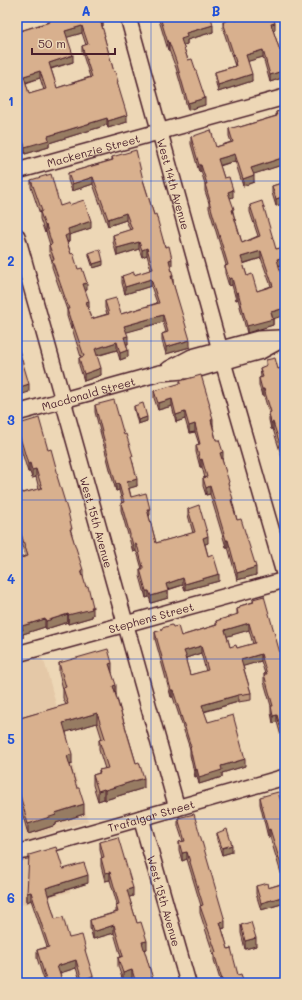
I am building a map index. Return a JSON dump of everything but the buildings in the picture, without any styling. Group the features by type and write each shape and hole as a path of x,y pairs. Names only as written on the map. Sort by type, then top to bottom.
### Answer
{"street":[{"name":"West 14th Avenue","path":"128,17 285,576"},
{"name":"Mackenzie Street","path":"17,171 285,97"},
{"name":"West 15th Avenue","path":"17,236 177,808"},
{"name":"Macdonald Street","path":"17,413 160,373 192,357 222,356 258,339 285,338"},
{"name":"Stephens Street","path":"17,654 285,580"},
{"name":"Trafalgar Street","path":"17,852 29,850 285,777"},
{"name":"West 15th Avenue","path":"141,818 188,983"}],"shaded area":[{"path":"40,655 45,664 88,821 43,835 40,841 23,845 17,842 17,662"},
{"path":"56,850 60,857 70,892 17,906 17,865 19,862 22,859"}]}
